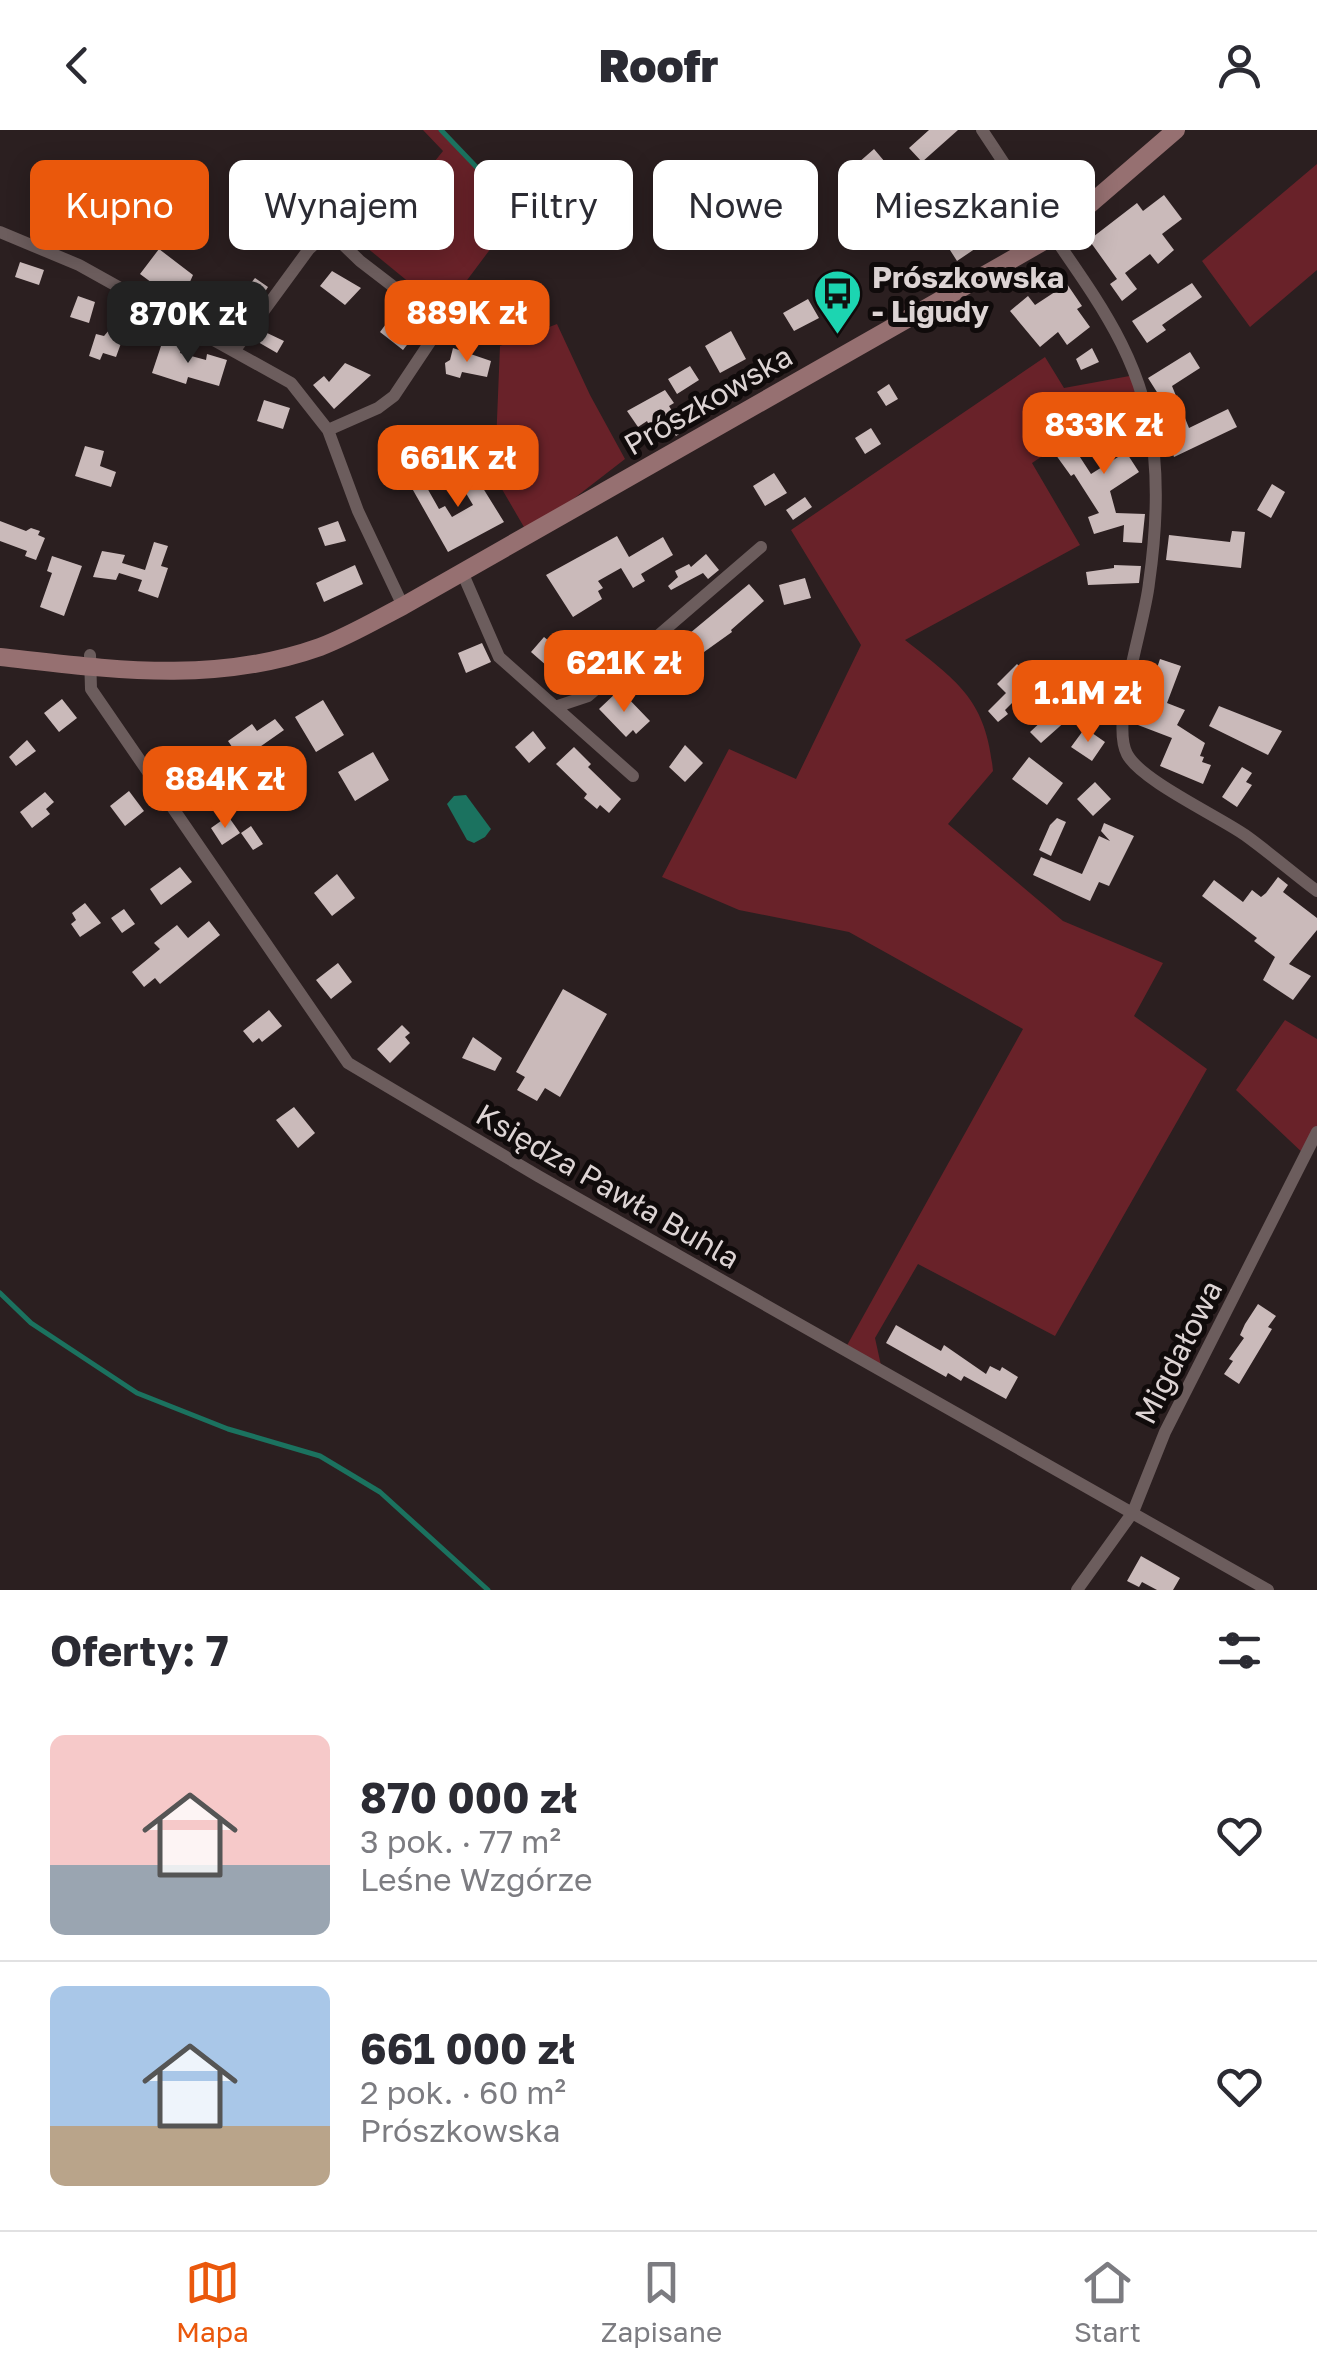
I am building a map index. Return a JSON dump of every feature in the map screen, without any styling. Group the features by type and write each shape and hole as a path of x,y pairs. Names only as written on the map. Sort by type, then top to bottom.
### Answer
{"main road":[{"name":"Prószkowska","path":"1095,200 1176,130"},
{"name":"Prószkowska","path":"0,657 90,661 168,672 240,668 321,646 404,606 1028,250"}],"street":[{"path":"982,130 1002,160"},
{"path":"234,350 309,250 328,231 360,261 442,324 394,396 378,408 328,430"},
{"path":"0,232 79,265 291,383 328,430 358,511 404,606"},
{"path":"1063,250 1113,323 1142,395 1154,451 1156,495 1150,585 1125,701 1121,732 1125,751 1143,772 1245,835 1317,892"},
{"path":"556,708 588,696 761,547"},
{"path":"462,572 499,657 633,776"},
{"name":"Księdza Pawła Buhla","path":"90,661 92,689 348,1063 472,1138 1268,1590"},
{"name":"Migdałowa","path":"1077,1590 1133,1512 1164,1432 1317,1132"}],"shaded area":[{"path":"423,130 443,130 474,162 474,250 490,250 444,311 370,250 454,250 454,160 436,160 443,151"},
{"path":"1317,164 1317,270 1250,327 1202,261"},
{"path":"557,324 625,459 528,534 481,453 496,444 500,346"},
{"path":"1045,357 1064,388 1135,375 1140,391 1032,463 1080,545 905,640 966,694 984,726 989,746 993,771 948,824 1063,921 1163,963 1134,1016 1207,1069 1055,1336 918,1264 875,1338 882,1370 845,1349 1023,1029 849,932 739,910 662,877 729,749 796,779 861,645 791,530"},
{"path":"466,795 491,829 474,843 467,840 447,804 454,796"},
{"path":"1285,1020 1317,1039 1317,1132 1306,1156 1236,1090"}],"building":[{"path":"929,130 958,130 924,160 909,148"},
{"path":"874,149 883,160 861,160"},
{"path":"1164,195 1182,219 1162,234 1174,250 1158,264 1150,254 1125,273 1137,289 1122,301 1110,284 1117,279 1095,248 1095,235 1137,203 1143,211"},
{"path":"160,250 193,275 189,284 202,295 190,311 140,274"},
{"path":"950,250 973,250 957,261"},
{"path":"20,262 44,270 39,285 15,277"},
{"path":"332,271 361,288 345,305 320,286"},
{"path":"255,278 268,287 261,298 247,288"},
{"path":"488,280 524,284 522,303 487,301"},
{"path":"1192,283 1202,297 1162,325 1166,330 1147,343 1132,321"},
{"path":"1067,284 1090,327 1067,345 1058,332 1040,347 1010,311 1028,296 1035,305"},
{"path":"220,291 241,303 227,322 207,307"},
{"path":"78,296 95,302 89,323 70,317"},
{"path":"808,299 819,318 794,331 783,313"},
{"path":"116,313 145,320 138,340 124,335 116,357 103,353 100,360 89,356 96,334 104,336"},
{"path":"394,313 418,331 403,350 380,332"},
{"path":"731,331 746,359 720,373 705,346"},
{"path":"265,332 284,341 277,353 258,342"},
{"path":"163,340 182,347 180,353 206,360 207,354 227,360 219,386 188,377 186,384 152,373"},
{"path":"453,348 491,361 487,377 462,372 460,378 446,374 445,363"},
{"path":"1092,348 1099,362 1081,370 1076,359"},
{"path":"1190,352 1200,368 1172,386 1189,428 1228,409 1237,427 1174,457 1158,412 1167,408 1148,378"},
{"path":"345,363 371,375 334,409 313,385 324,376 329,382"},
{"path":"690,366 699,380 677,394 668,379"},
{"path":"889,384 898,399 886,406 877,392"},
{"path":"665,390 674,403 669,406 684,431 676,436 662,417 638,427 627,411"},
{"path":"264,400 290,408 283,429 257,421"},
{"path":"1121,405 1130,419 1078,454 1091,474 1126,452 1139,472 1110,491 1116,513 1145,514 1142,543 1123,542 1124,525 1094,534 1088,517 1099,513 1074,474 1071,476 1053,451"},
{"path":"871,428 881,444 865,454 855,438"},
{"path":"85,446 104,451 100,466 116,472 111,487 75,476"},
{"path":"468,464 504,522 448,552 409,483 432,469 439,478 426,486 439,509 445,506 452,517 473,505 454,473"},
{"path":"774,473 787,493 765,506 753,486"},
{"path":"1272,484 1285,492 1271,518 1257,510"},
{"path":"805,497 812,507 793,520 786,510"},
{"path":"0,521 26,531 40,531 38,535 45,538 36,560 25,556 27,551 0,541"},
{"path":"338,521 346,541 325,546 318,528"},
{"path":"1232,531 1245,532 1241,568 1166,560 1169,535 1230,542"},
{"path":"617,536 629,557 663,537 673,555 641,574 645,581 633,588 621,568 598,581 603,588 598,591 602,599 573,617 546,575"},
{"path":"154,542 168,546 161,566 168,568 158,598 138,591 142,580 119,573 116,580 93,577 102,551 125,555 122,563 145,570"},
{"path":"706,554 719,570 708,579 703,573 671,590 668,586 678,577 675,571 689,564 691,567"},
{"path":"52,556 82,566 64,616 40,607 52,573 47,571"},
{"path":"355,565 363,584 324,602 316,583"},
{"path":"1114,565 1141,566 1139,583 1088,585 1086,572"},
{"path":"805,578 811,598 784,605 779,585"},
{"path":"749,584 764,601 732,632 676,672 666,653"},
{"path":"544,637 560,650 547,666 531,652"},
{"path":"482,643 491,662 466,673 458,653"},
{"path":"1160,659 1181,666 1167,703 1185,710 1177,725 1205,743 1200,756 1204,757 1202,762 1211,765 1203,784 1160,766 1172,738 1138,725"},
{"path":"1017,664 1034,681 998,722 988,711 1006,693 997,684"},
{"path":"617,692 624,694 650,721 636,734 633,730 626,737 599,709"},
{"path":"62,699 77,718 59,732 44,713"},
{"path":"323,700 344,735 316,752 295,717"},
{"path":"1219,706 1282,731 1268,755 1209,726"},
{"path":"1057,707 1068,719 1041,743 1030,732"},
{"path":"275,719 284,730 241,760 228,741 252,724 257,731"},
{"path":"1085,728 1105,742 1092,761 1071,747"},
{"path":"533,731 546,748 529,763 515,747"},
{"path":"27,740 36,751 16,766 9,757"},
{"path":"685,745 703,763 685,782 669,767"},
{"path":"574,747 591,764 588,767 621,799 609,813 584,798 587,794 556,764"},
{"path":"373,752 389,780 355,801 338,772"},
{"path":"1029,757 1063,783 1047,805 1012,779"},
{"path":"1242,767 1252,773 1246,782 1252,785 1237,807 1222,797"},
{"path":"1095,782 1111,799 1093,816 1077,799"},
{"path":"129,791 144,811 125,826 110,806"},
{"path":"45,792 54,802 46,809 50,814 32,828 20,812"},
{"path":"228,816 240,833 222,845 211,828"},
{"path":"1057,818 1066,822 1051,856 1039,850"},
{"path":"1104,823 1134,836 1109,886 1099,882 1090,901 1033,875 1041,857 1082,874 1099,836 1110,841 1101,831"},
{"path":"251,826 263,844 253,850 241,833"},
{"path":"180,867 192,882 161,905 150,889"},
{"path":"337,874 355,898 332,916 314,893"},
{"path":"1278,877 1288,885 1283,892 1317,918 1317,930 1289,964 1311,976 1293,1000 1263,980 1275,957 1254,941 1257,938 1202,896 1214,880 1243,902 1252,890 1261,897"},
{"path":"85,903 101,923 80,937 71,924 76,920 72,913"},
{"path":"124,909 135,924 122,933 111,918"},
{"path":"209,921 220,935 160,984 155,978 144,987 132,972 160,949 154,943 177,925 188,938"},
{"path":"338,963 352,982 331,999 316,980"},
{"path":"563,989 607,1014 560,1097 545,1088 537,1101 517,1090 525,1077 516,1072"},
{"path":"269,1010 282,1026 262,1042 259,1038 253,1043 243,1031"},
{"path":"402,1025 410,1033 405,1037 410,1043 390,1063 377,1049"},
{"path":"473,1037 502,1058 495,1071 462,1058"},
{"path":"294,1107 315,1133 298,1148 276,1120"},
{"path":"1258,1304 1276,1316 1239,1384 1224,1374"},
{"path":"896,1325 941,1351 944,1345 986,1374 990,1366 1000,1371 1002,1367 1018,1377 1006,1399 964,1376 961,1381 948,1373 946,1377 886,1343"},
{"path":"1141,1556 1180,1578 1173,1590 1157,1590 1142,1582 1139,1587 1127,1581"}],"waterway":[{"path":"441,130 474,165"},
{"path":"0,1293 31,1323 137,1393 228,1429 320,1456 380,1492 488,1590"}],"place":[{"name":"Prószkowska - Ligudy","path":"837,336"}]}
